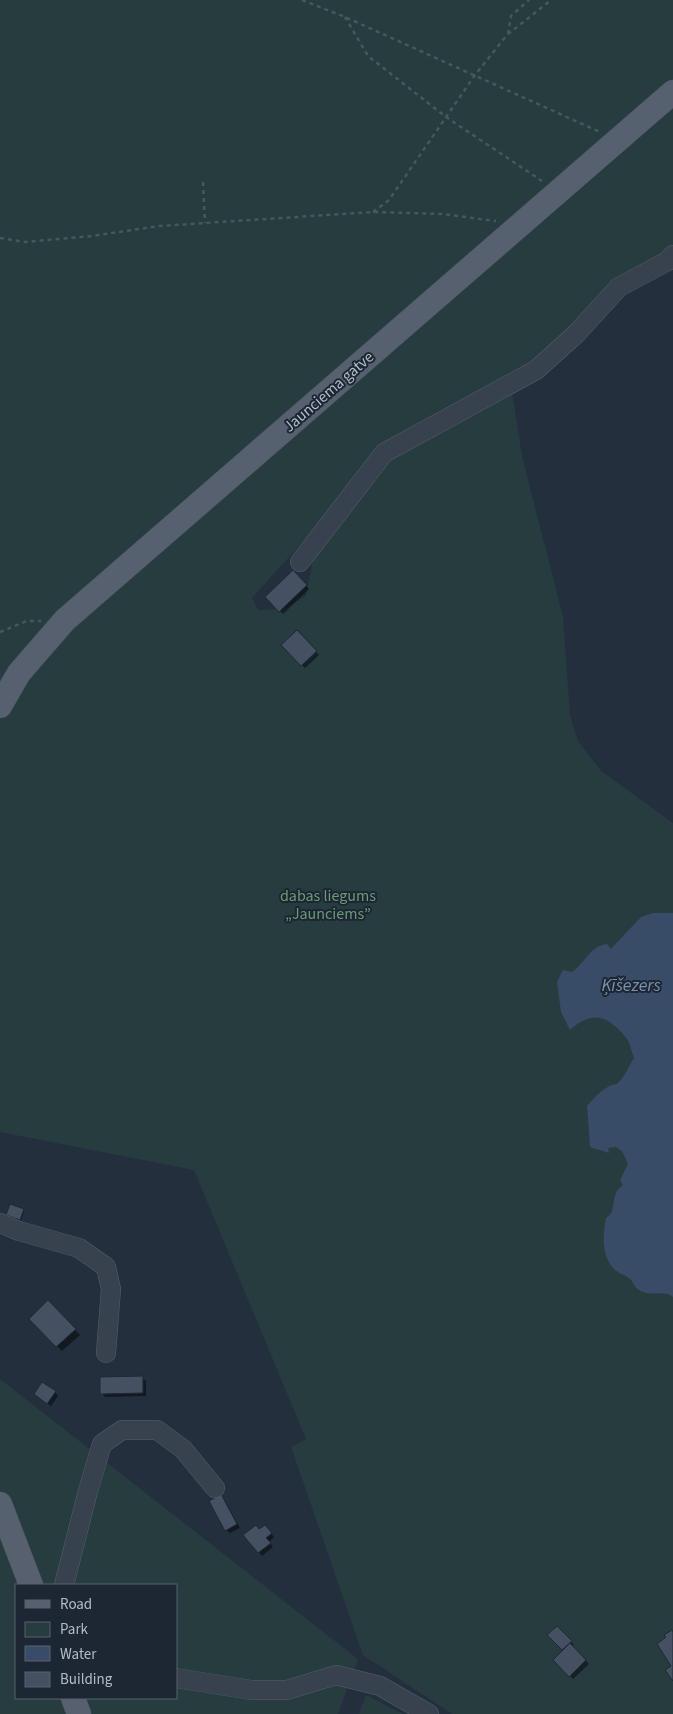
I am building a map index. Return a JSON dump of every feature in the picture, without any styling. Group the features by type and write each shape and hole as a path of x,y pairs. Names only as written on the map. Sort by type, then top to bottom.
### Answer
{"main road":[{"name":"Jaunciema gatve","path":"0,706 19,673 65,620 673,92"},
{"path":"0,1504 31,1584"},
{"path":"73,1699 79,1714"}],"street":[{"path":"300,562 384,453 536,370 576,334 619,287 666,262 673,255"},
{"path":"0,1222 19,1231 79,1248 106,1267 111,1288 106,1353"},
{"path":"64,1584 102,1444 122,1430 157,1430 183,1449 215,1488"},
{"path":"178,1678 251,1690 287,1690 336,1675 380,1686 428,1714"}],"path":[{"path":"302,0 475,75 616,141"},
{"path":"508,35 511,16 529,0"},
{"path":"373,212 388,200 475,75 508,35 551,0"},
{"path":"345,18 368,56 446,117 477,136 556,193"},
{"path":"203,182 205,223"},
{"path":"0,238 25,242 92,236 159,226 373,212 442,214 490,221 522,223"},
{"path":"0,632 27,621 65,620"}],"green space":[{"name":"dabas liegums „Jaunciems”","path":"0,0 673,0 673,267 666,262 511,385 522,456 563,617 570,715 578,741 601,771 673,823 673,1714 452,1714 363,1655 291,1447 306,1439 194,1170 0,1132","holes":["337,504 318,533 306,596 284,609 258,610 252,598"]},
{"path":"0,1379 358,1659 338,1714 0,1714"},
{"path":"366,1695 403,1714 359,1714"}],"water":[{"name":"Ķīšezers","path":"653,913 673,913 673,1297 640,1290 629,1278 615,1270 606,1257 604,1237 606,1218 612,1211 618,1189 623,1185 620,1180 628,1164 622,1151 616,1147 608,1148 609,1153 590,1147 587,1106 602,1091 621,1080 634,1058 625,1037 616,1027 604,1019 587,1019 570,1030 561,1012 557,982 563,970 572,972 592,951 601,945 607,944 611,949 641,917"}],"building":[{"path":"293,570 307,585 279,612 265,597"},
{"path":"297,630 317,651 301,666 281,645"},
{"path":"10,1204 24,1209 20,1220 6,1215"},
{"path":"48,1300 76,1329 56,1347 29,1319"},
{"path":"143,1376 143,1393 100,1394 100,1377"},
{"path":"42,1382 56,1391 47,1404 34,1394"},
{"path":"221,1494 237,1524 225,1531 209,1501"},
{"path":"256,1525 259,1529 265,1525 272,1533 266,1538 271,1543 258,1553 243,1535"},
{"path":"557,1626 572,1641 562,1650 547,1635"},
{"path":"672,1630 673,1681 665,1670 671,1666 657,1644 666,1637 664,1635"},
{"path":"570,1643 586,1660 569,1677 553,1660"}]}
